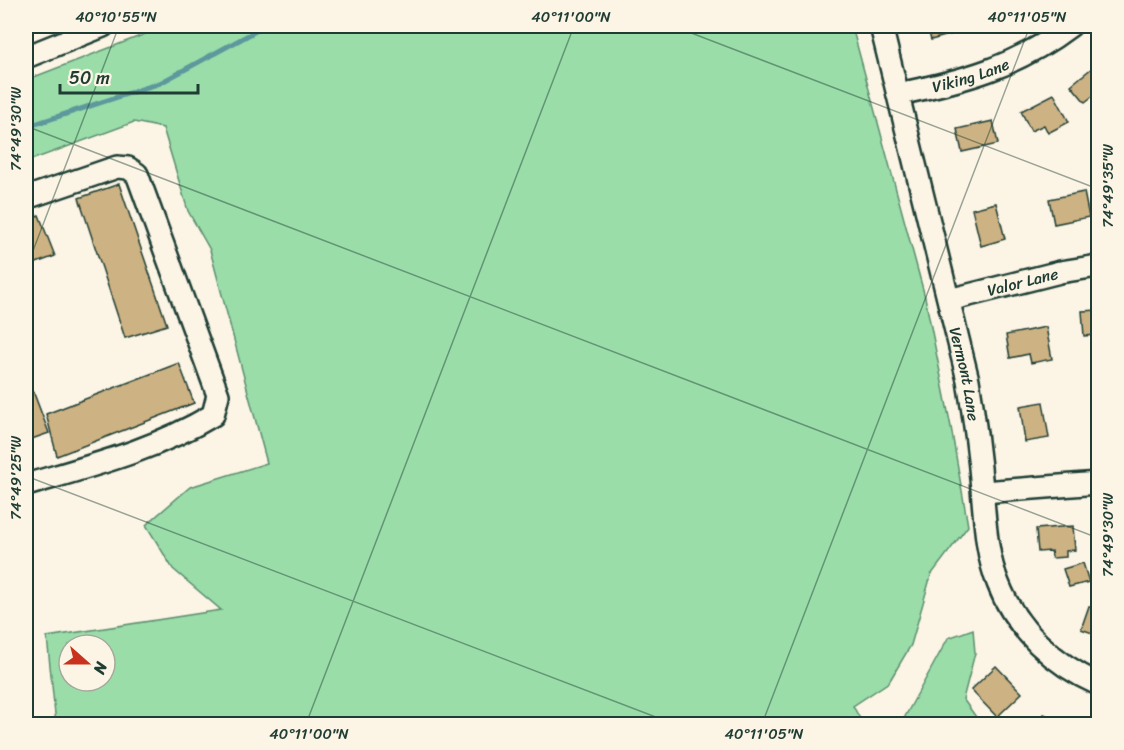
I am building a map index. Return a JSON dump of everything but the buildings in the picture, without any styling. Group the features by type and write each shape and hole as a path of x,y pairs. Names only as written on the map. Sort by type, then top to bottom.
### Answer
{"street":[{"path":"26,57 103,26"},
{"name":"Vermont Lane","path":"881,26 968,380 987,534 997,581 1004,597 1035,641 1075,674 1098,684"},
{"name":"Viking Lane","path":"898,94 984,74 1011,63 1070,26"},
{"path":"26,198 117,167 128,168 137,174 218,395 213,415 195,426 136,453 26,485"},
{"name":"Valor Lane","path":"949,300 1060,272 1098,266"},
{"path":"983,492 1098,483"}],"green space":[{"path":"166,26 848,26 854,34 925,297 968,526 931,575 911,645 889,682 853,706 863,724 56,724 47,637 57,635 57,693 117,693 117,633 73,633 221,610 173,569 146,525 190,487 267,463 210,250 188,211 163,128 134,122 26,162 26,80"},
{"path":"973,629 975,653 963,699 981,724 901,724 948,638"}],"waterway":[{"path":"26,127 160,83 265,26"}]}
